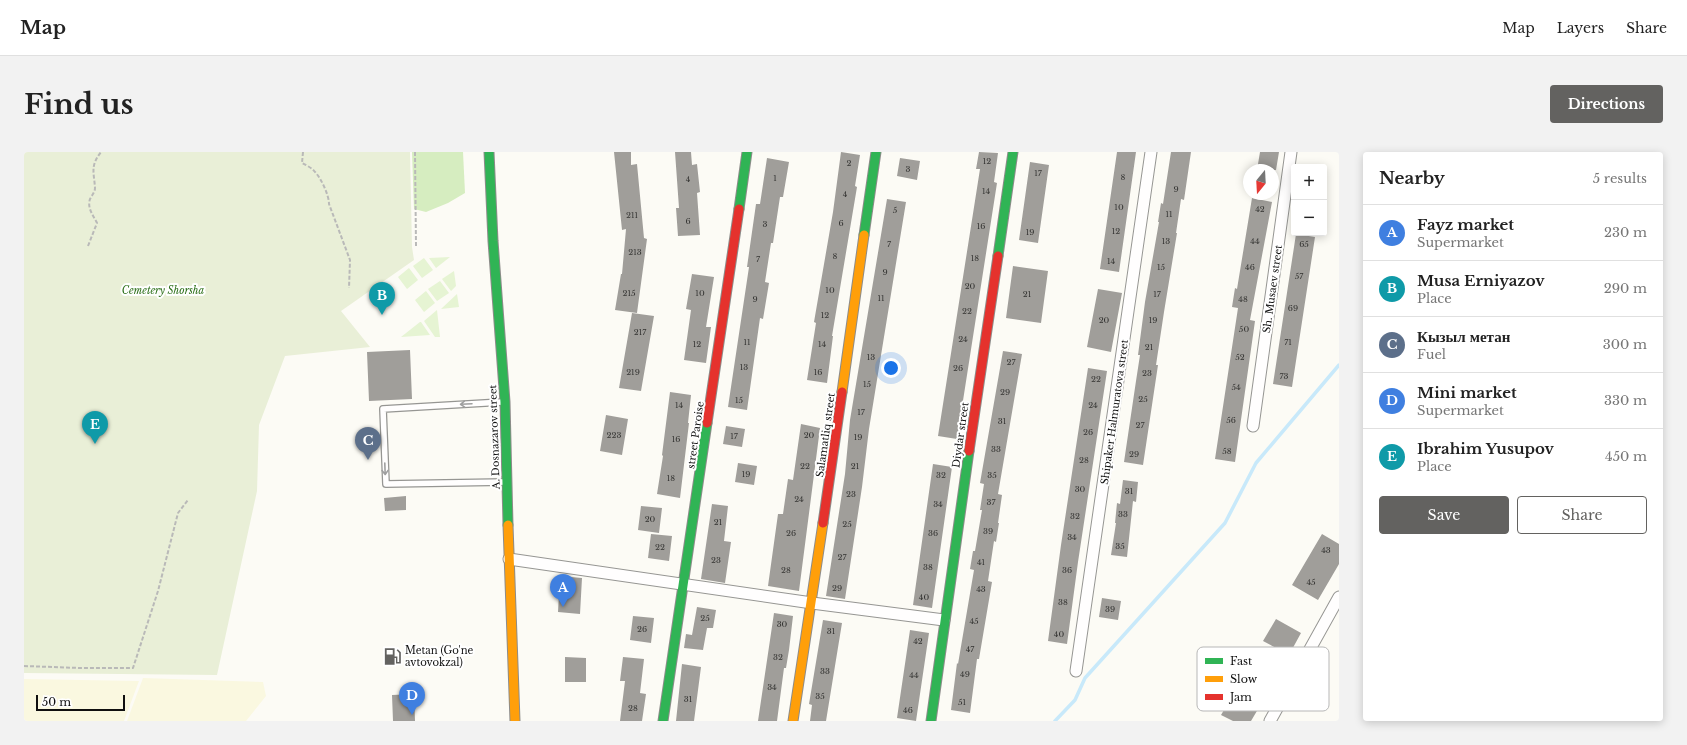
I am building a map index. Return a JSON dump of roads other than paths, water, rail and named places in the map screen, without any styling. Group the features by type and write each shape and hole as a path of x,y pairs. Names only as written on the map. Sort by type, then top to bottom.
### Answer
{"street":[{"name":"A. Dosnazarov street","path":"489,152 493,241 505,402 508,559 515,721"},
{"name":"street Paroise","path":"663,721 748,152"},
{"name":"Salamatliq street","path":"793,721 812,603 876,152"},
{"name":"Diydar street","path":"931,721 944,620 1013,152"},
{"name":"Shipaker Halmuratova street","path":"1076,672 1151,152"},
{"name":"Sh. Musaev street","path":"1253,426 1291,152"},
{"path":"508,559 812,603 944,620"},
{"path":"1311,647 1339,597"},
{"path":"1270,721 1276,711"}],"lane":[{"path":"505,402 383,409 386,484 507,482"}],"waterway":[{"path":"1055,721 1075,700 1085,678 1225,523 1256,463 1339,365"}],"place":[{"name":"Musa Erniyazov","path":"382,315"},
{"name":"Ibrahim Yusupov","path":"95,444"},
{"name":"Кызыл метан","path":"368,460"},
{"name":"Fayz market","path":"563,607"},
{"name":"Metan (Go'ne avtovokzal)","path":"392,656"},
{"name":"Mini market","path":"412,715"}],"park label":[{"name":"Cemetery Shorsha","path":"163,290"}]}
